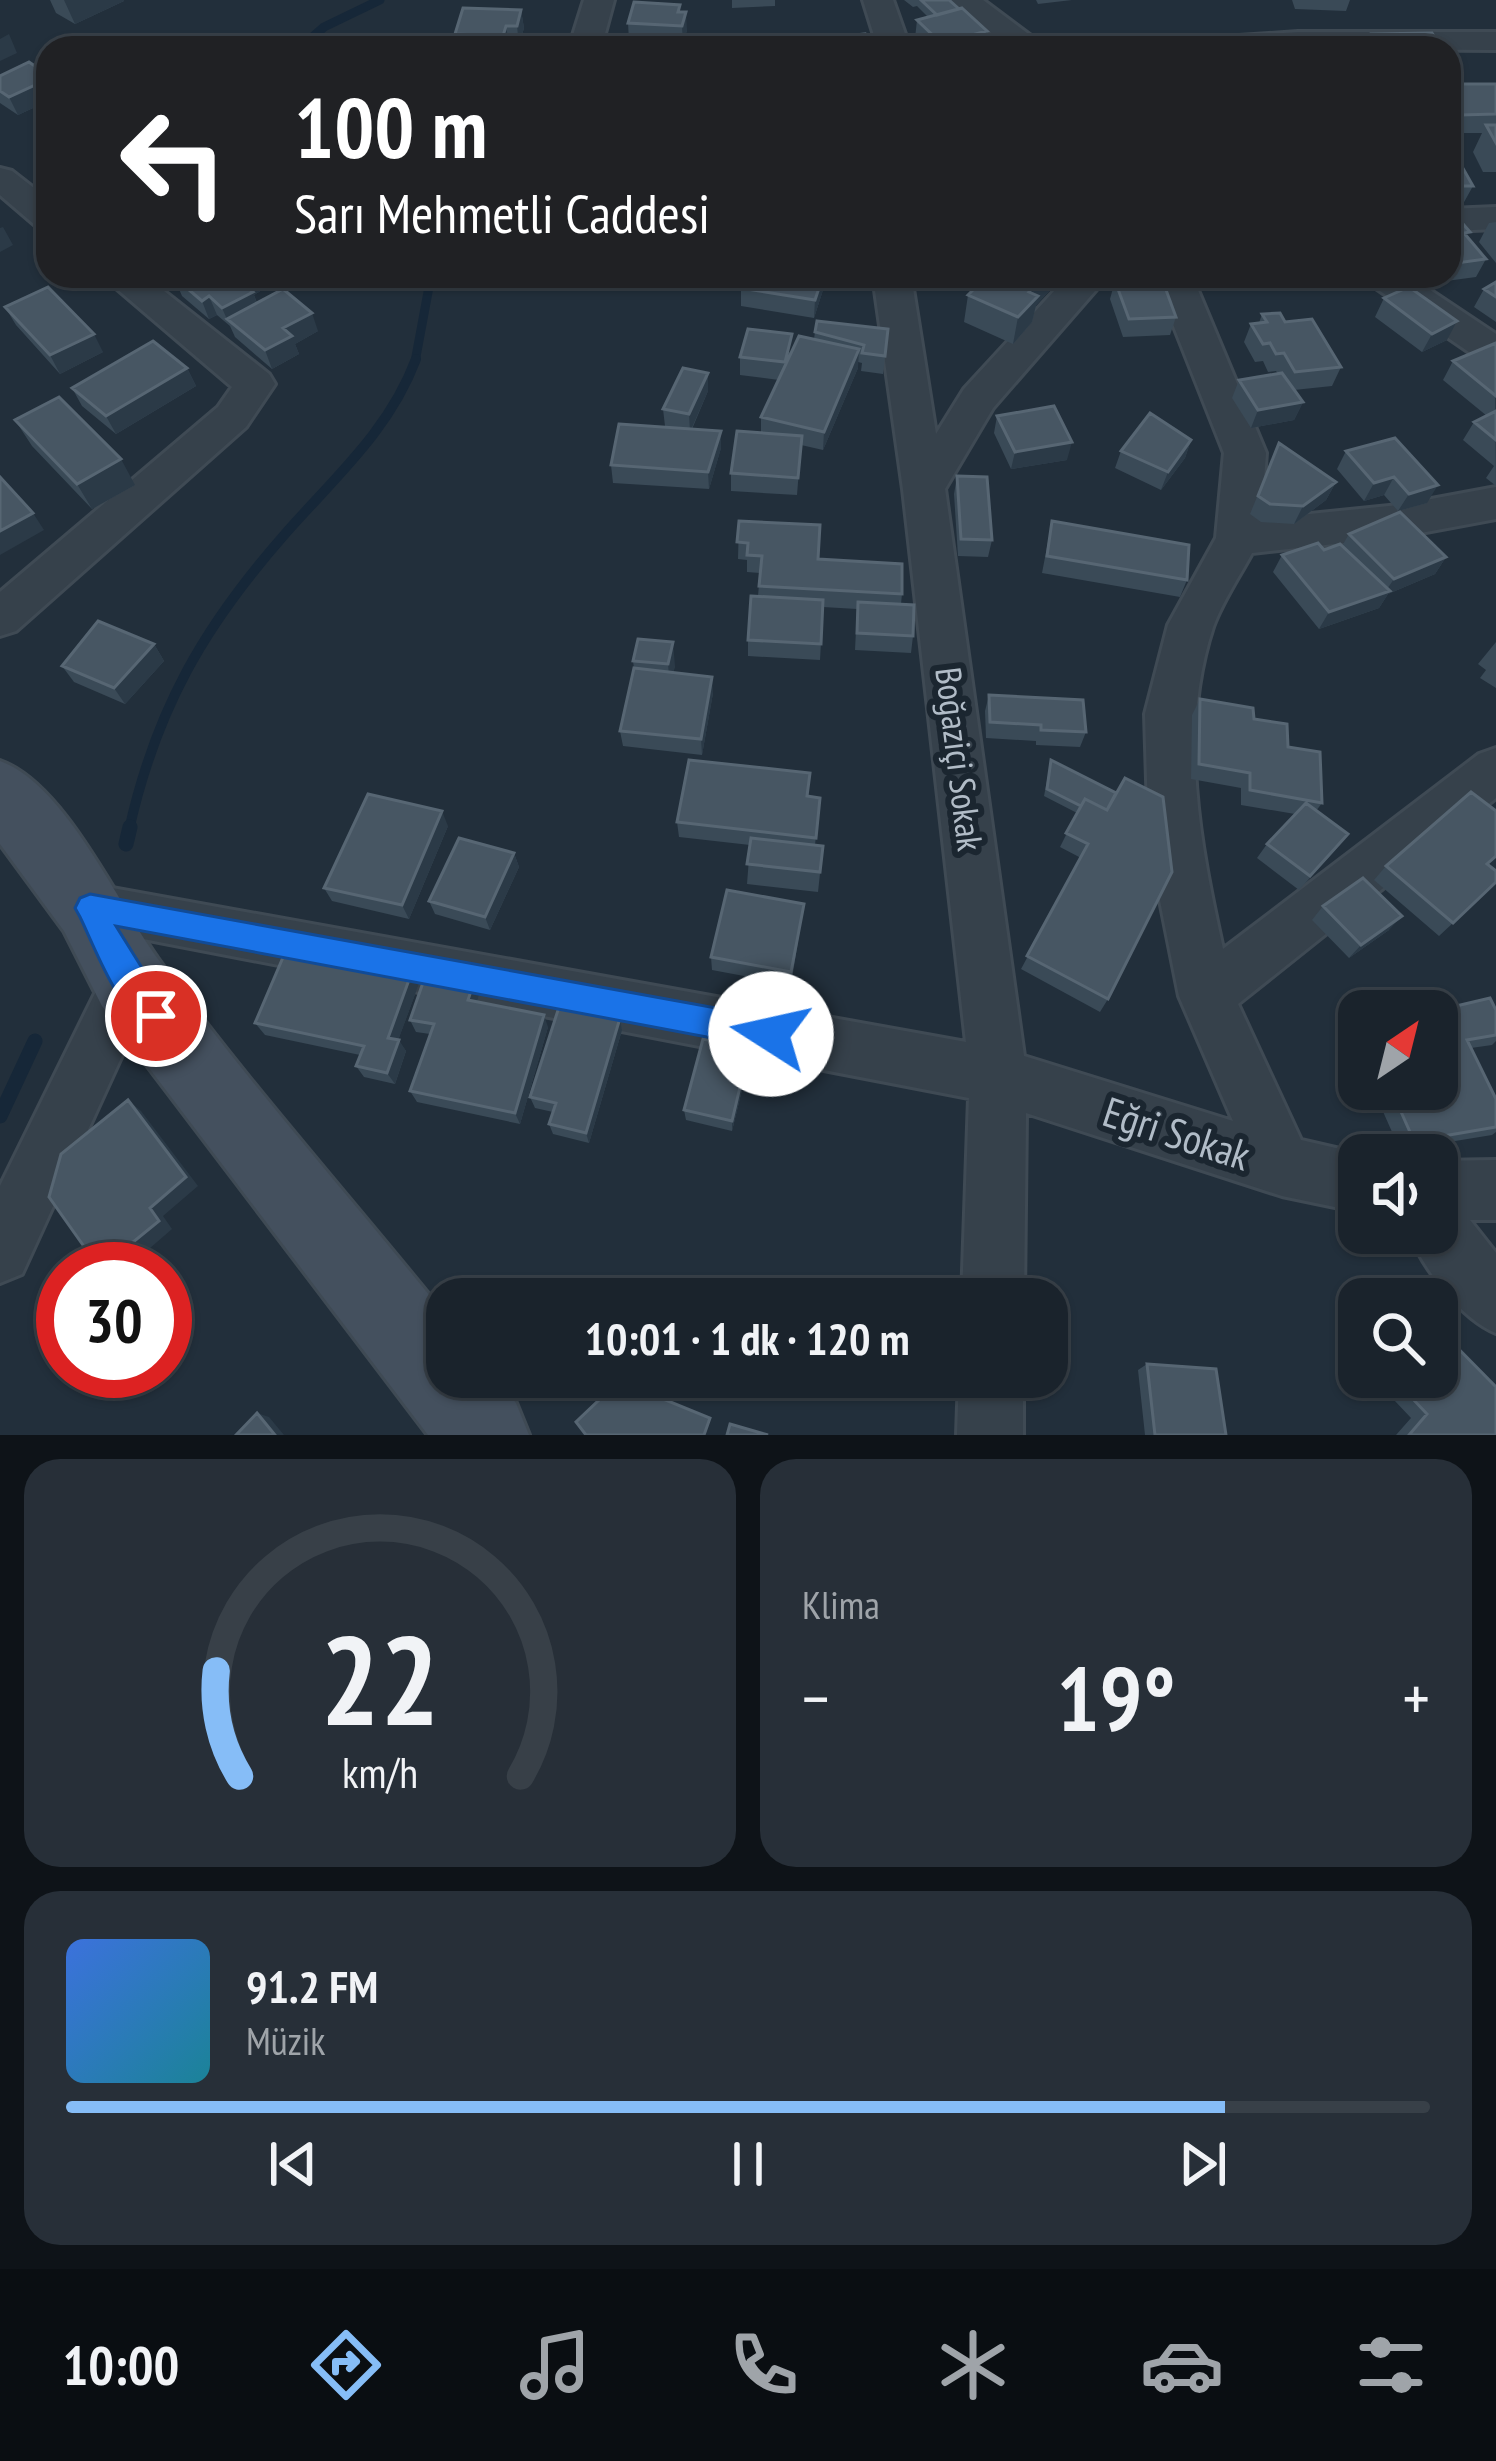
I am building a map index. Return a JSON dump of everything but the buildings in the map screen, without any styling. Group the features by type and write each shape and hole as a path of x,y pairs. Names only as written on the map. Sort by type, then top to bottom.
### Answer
{"street":[{"path":"588,36 599,0"},
{"path":"878,0 890,36"},
{"path":"963,0 1013,36"},
{"path":"1461,41 1496,41"},
{"path":"0,178 36,207"},
{"path":"1461,219 1496,218"},
{"path":"0,618 232,417 255,384 136,288"},
{"name":"Boğaziçi Sokak","path":"894,288 924,489 998,1076 993,1278"},
{"path":"924,489 978,399 1078,288"},
{"path":"1178,288 1245,453 1238,538 1191,625 1168,714 1174,845 1206,996 1282,1166"},
{"path":"1400,288 1496,352"},
{"path":"1238,538 1400,521 1496,503"},
{"path":"1206,996 1496,769"},
{"path":"0,790 90,908 129,981 484,1435"},
{"name":"Eğri Sokak","path":"90,908 998,1076 1282,1166 1338,1178"},
{"path":"0,1252 129,981"},
{"path":"1458,1191 1496,1190"},
{"path":"1458,1254 1496,1302"},
{"path":"990,1435 991,1398"}],"waterway":[{"path":"314,36 380,0"},
{"path":"415,361 429,288"},
{"path":"129,830 153,746 207,636 256,568 376,431 415,361"},
{"path":"126,844 130,827"},
{"path":"0,1116 35,1041"}],"route":[{"path":"156,1016 129,981 90,908 771,1034"}]}
